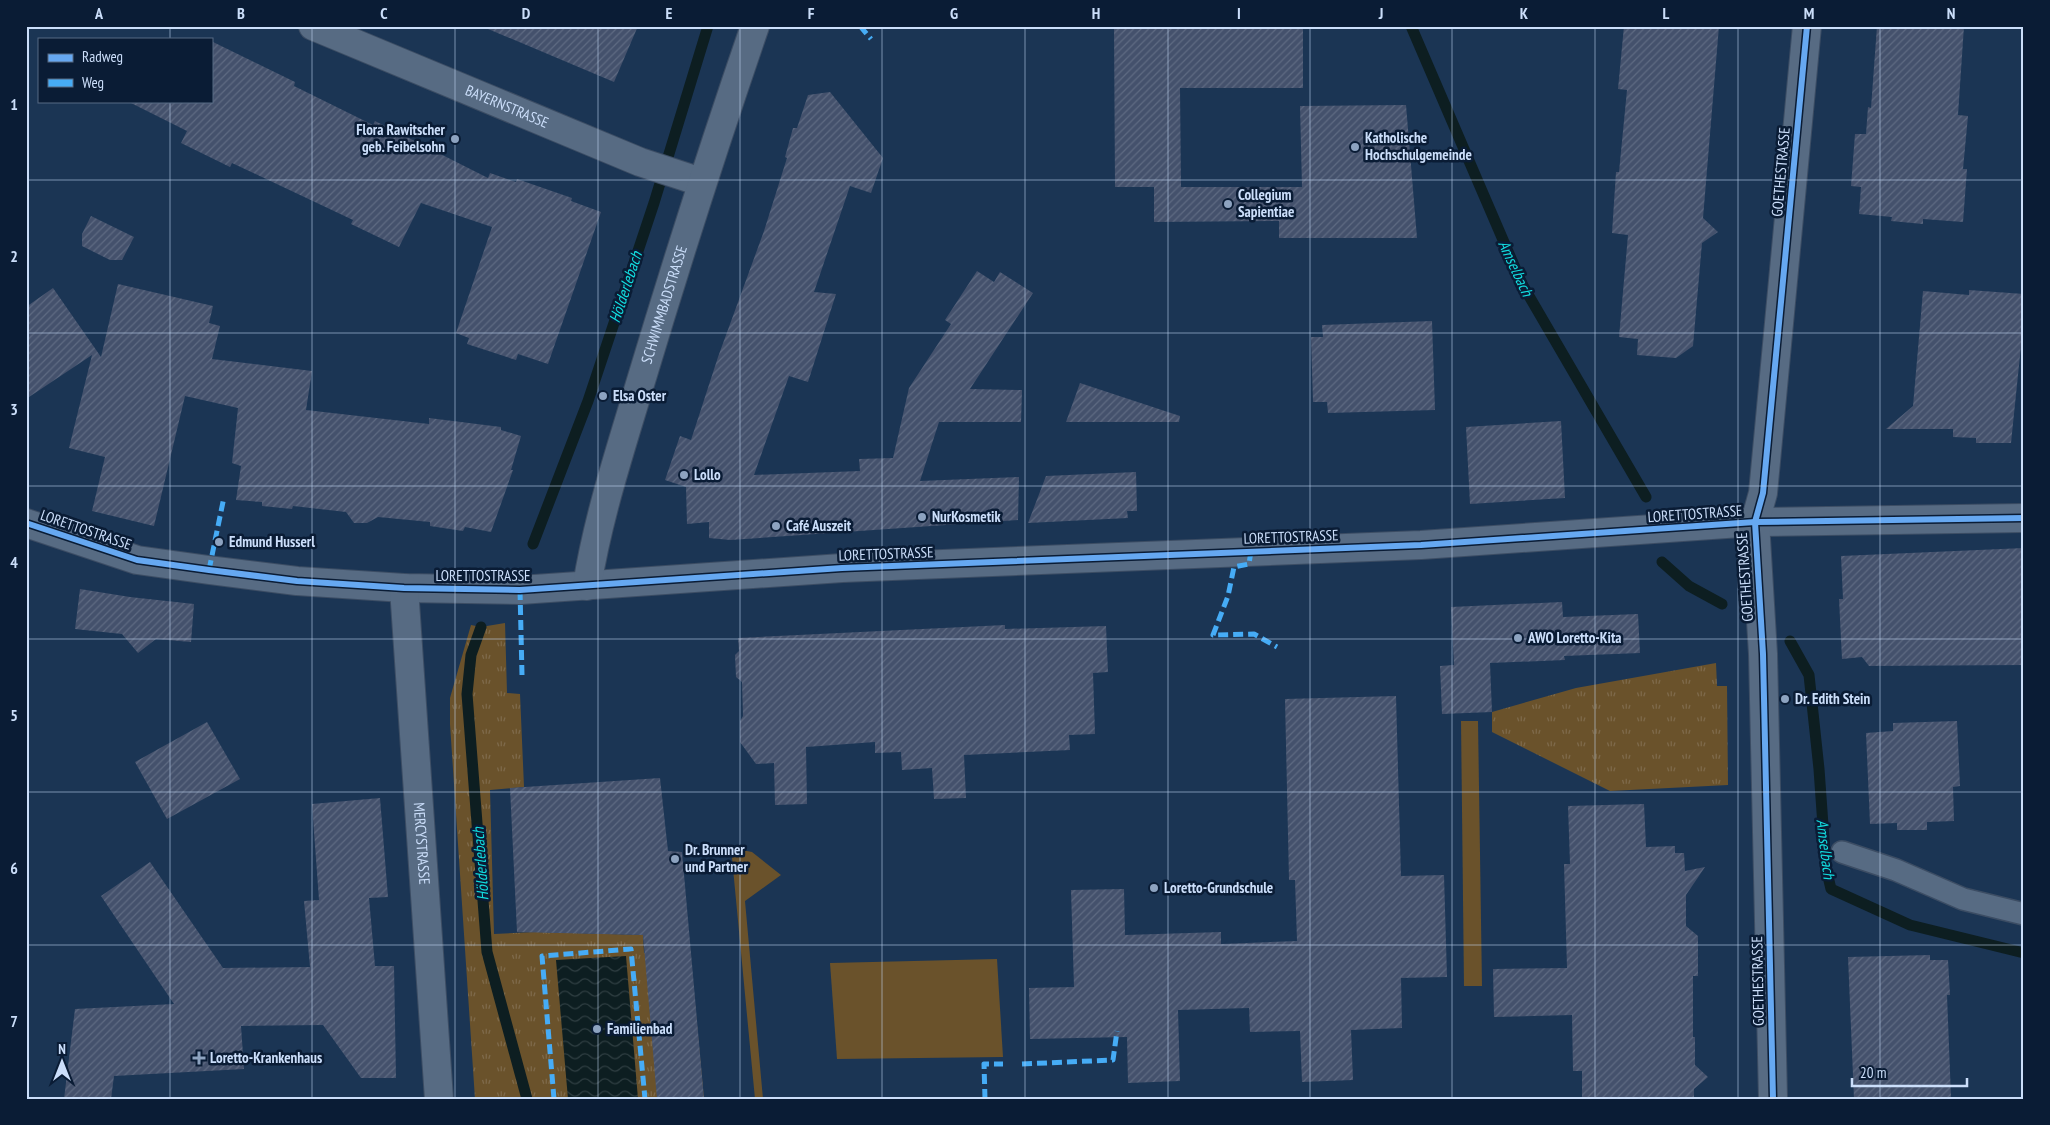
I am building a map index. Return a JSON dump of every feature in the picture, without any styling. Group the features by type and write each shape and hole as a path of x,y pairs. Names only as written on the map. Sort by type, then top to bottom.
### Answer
{"street":[{"name":"BAYERNSTRASSE","path":"313,26 640,162 690,178"},
{"name":"SCHWIMMBADSTRASSE","path":"587,586 594,539 690,178 755,26"},
{"name":"GOETHESTRASSE","path":"1773,1099 1763,654 1755,522 1763,492 1807,26"},
{"name":"LORETTOSTRASSE","path":"26,523 137,560 297,581 404,588 520,590 842,568 1430,544 1755,522 2024,518"},
{"name":"MERCYSTRASSE","path":"404,588 439,1099"}],"lane":[{"path":"1842,852 1896,870 1963,899 2024,914"}],"green space":[{"path":"505,623 507,693 520,694 524,787 490,790 494,934 535,932 643,935 644,953 690,951 704,1099 475,1099 450,724 450,698 471,625 481,627"},
{"path":"1716,663 1717,686 1727,686 1728,785 1610,791 1492,732 1492,712 1576,688"},
{"path":"1461,721 1478,721 1482,986 1464,986"},
{"path":"742,850 752,852 781,875 745,901 763,1099 755,1099 732,858 735,853"},
{"path":"997,959 1003,1057 837,1059 830,963"}],"water":[{"name":"Familienbad","path":"626,956 638,1099 568,1099 556,960"}],"building":[{"path":"481,26 638,26 614,82"},
{"path":"1114,26 1179,26 1180,28 1303,26 1303,88 1180,88 1181,187 1302,187 1300,106 1406,105 1417,238 1279,238 1279,221 1154,222 1154,187 1115,187"},
{"path":"1624,26 1719,26 1703,218 1718,232 1702,243 1693,346 1676,358 1637,355 1638,339 1619,337 1628,235 1612,233 1616,172 1619,172 1627,90 1618,89"},
{"path":"1877,26 1964,26 1958,115 1968,116 1963,169 1967,169 1963,222 1923,219 1923,224 1891,221 1892,217 1859,214 1861,187 1851,186 1855,134 1866,134 1868,107 1871,108"},
{"path":"212,41 295,82 294,86 373,125 375,121 488,178 490,173 516,182 517,179 572,198 571,201 601,212 548,364 518,354 516,360 467,344 469,338 456,333 492,227 421,203 399,247 351,224 353,220 232,163 230,167 181,143 187,131 129,102 212,102"},
{"path":"830,92 883,158 871,193 850,186 814,292 836,294 808,382 789,376 754,475 860,471 859,459 893,458 909,388 951,324 945,320 977,271 994,282 1000,272 1033,293 970,389 1022,390 1021,422 939,422 920,481 1019,477 1018,520 730,540 709,538 709,522 687,524 686,487 665,480 680,436 691,440 718,357 764,231 787,158 785,157 793,128 797,128 808,95"},
{"path":"91,216 134,237 122,260 110,260 82,246 82,234"},
{"path":"118,284 213,306 209,323 220,326 212,359 312,371 306,410 429,424 429,418 501,427 501,430 521,436 511,470 513,470 491,532 465,527 463,531 430,526 430,522 378,517 367,523 354,523 346,512 293,506 292,509 262,506 262,502 236,500 241,466 232,463 238,408 185,396 154,526 92,511 105,457 69,448 92,355 26,399 26,307 53,288 101,357"},
{"path":"1969,290 2024,294 2024,347 2021,346 2011,443 1976,443 1976,438 1953,437 1953,429 1886,429 1913,406 1923,291 1969,295"},
{"path":"1432,321 1435,410 1328,413 1327,402 1313,402 1311,337 1323,337 1322,325"},
{"path":"1080,383 1180,416 1179,422 1066,422"},
{"path":"1561,421 1565,498 1470,504 1466,427"},
{"path":"1136,472 1137,511 1127,511 1128,518 1028,523 1046,476"},
{"path":"2024,548 2024,665 1869,666 1862,657 1842,659 1839,599 1843,599 1841,556"},
{"path":"80,589 194,604 191,642 156,639 138,653 122,634 75,629"},
{"name":"AWO Loretto-Kita","path":"1562,602 1563,617 1638,614 1640,653 1564,656 1565,660 1490,663 1492,712 1442,714 1440,666 1454,665 1451,607"},
{"path":"1005,625 1005,629 1106,626 1108,672 1093,673 1095,734 1069,735 1070,750 964,755 966,798 934,799 932,768 902,770 901,752 875,753 875,742 806,747 807,804 775,805 774,763 756,764 740,742 740,721 743,716 742,682 736,677 735,655 739,651 738,638"},
{"path":"1396,696 1401,876 1444,875 1447,977 1401,978 1402,1028 1351,1030 1353,1080 1302,1082 1300,1031 1250,1032 1249,1008 1178,1010 1180,1081 1128,1083 1127,1037 1030,1039 1029,988 1074,987 1071,890 1124,889 1125,935 1221,932 1221,944 1297,941 1295,880 1289,880 1285,699"},
{"path":"1957,721 1960,786 1953,787 1954,821 1927,822 1927,830 1897,830 1897,823 1870,824 1866,733 1893,731 1893,723"},
{"path":"207,722 240,779 167,819 135,762"},
{"path":"660,778 668,851 682,852 704,1099 657,1099 643,935 517,932 510,788"},
{"path":"380,798 388,897 369,898 375,966 394,966 396,1078 361,1078 323,1025 241,1026 244,1069 114,1076 111,1099 64,1099 75,1009 174,1004 101,896 150,862 223,968 310,967 304,901 319,900 312,804"},
{"path":"1644,804 1646,847 1675,846 1675,853 1684,853 1685,871 1705,867 1686,895 1686,926 1698,936 1698,976 1693,976 1695,1065 1708,1077 1694,1089 1694,1099 1582,1099 1582,1071 1573,1071 1572,1015 1494,1017 1493,969 1567,968 1564,864 1570,864 1568,806"},
{"path":"1930,955 1930,960 1948,960 1950,995 1947,995 1951,1097 1854,1099 1848,957"}],"waterway":[{"name":"Hölderlebach","path":"533,544 588,401 654,203 708,26"},
{"name":"Amselbach","path":"1411,26 1522,284 1646,497"},
{"name":"Amselbach","path":"1662,562 1689,586 1722,604"},
{"name":"Hölderlebach","path":"481,627 471,655 467,694 487,952 527,1099"},
{"name":"Amselbach","path":"1790,641 1809,675 1819,769 1826,868 1831,889 1910,925 2024,953"}],"marked path":[{"path":"860,26 871,39"},
{"path":"209,570 224,497"},
{"path":"1251,551 1249,564 1234,567 1228,596 1213,635 1254,634 1277,647"},
{"path":"520,590 522,675"},
{"path":"554,1099 542,956 631,949 645,1099"},
{"path":"1022,1064 1113,1060 1117,1031"},
{"path":"985,1099 984,1064 1003,1064"}],"cycle path":[{"path":"1773,1099 1763,654 1755,522 1763,493 1807,26"},
{"path":"26,523 137,560 209,570 297,581 404,588 520,590 842,568 1421,545 1755,522 2024,518"}],"place":[{"name":"Flora Rawitscher geb. Feibelsohn","path":"455,139"},
{"name":"Katholische Hochschulgemeinde","path":"1355,147"},
{"name":"Collegium Sapientiae","path":"1228,204"},
{"name":"Elsa Oster","path":"603,396"},
{"name":"Lollo","path":"684,475"},
{"name":"NurKosmetik","path":"922,517"},
{"name":"Café Auszeit","path":"776,526"},
{"name":"Edmund Husserl","path":"219,542"},
{"name":"AWO Loretto-Kita","path":"1518,638"},
{"name":"Dr. Edith Stein","path":"1785,699"},
{"name":"Dr. Brunner und Partner","path":"675,859"},
{"name":"Loretto-Grundschule","path":"1154,888"},
{"name":"Familienbad","path":"597,1029"},
{"name":"Loretto-Krankenhaus","path":"199,1058"}]}
